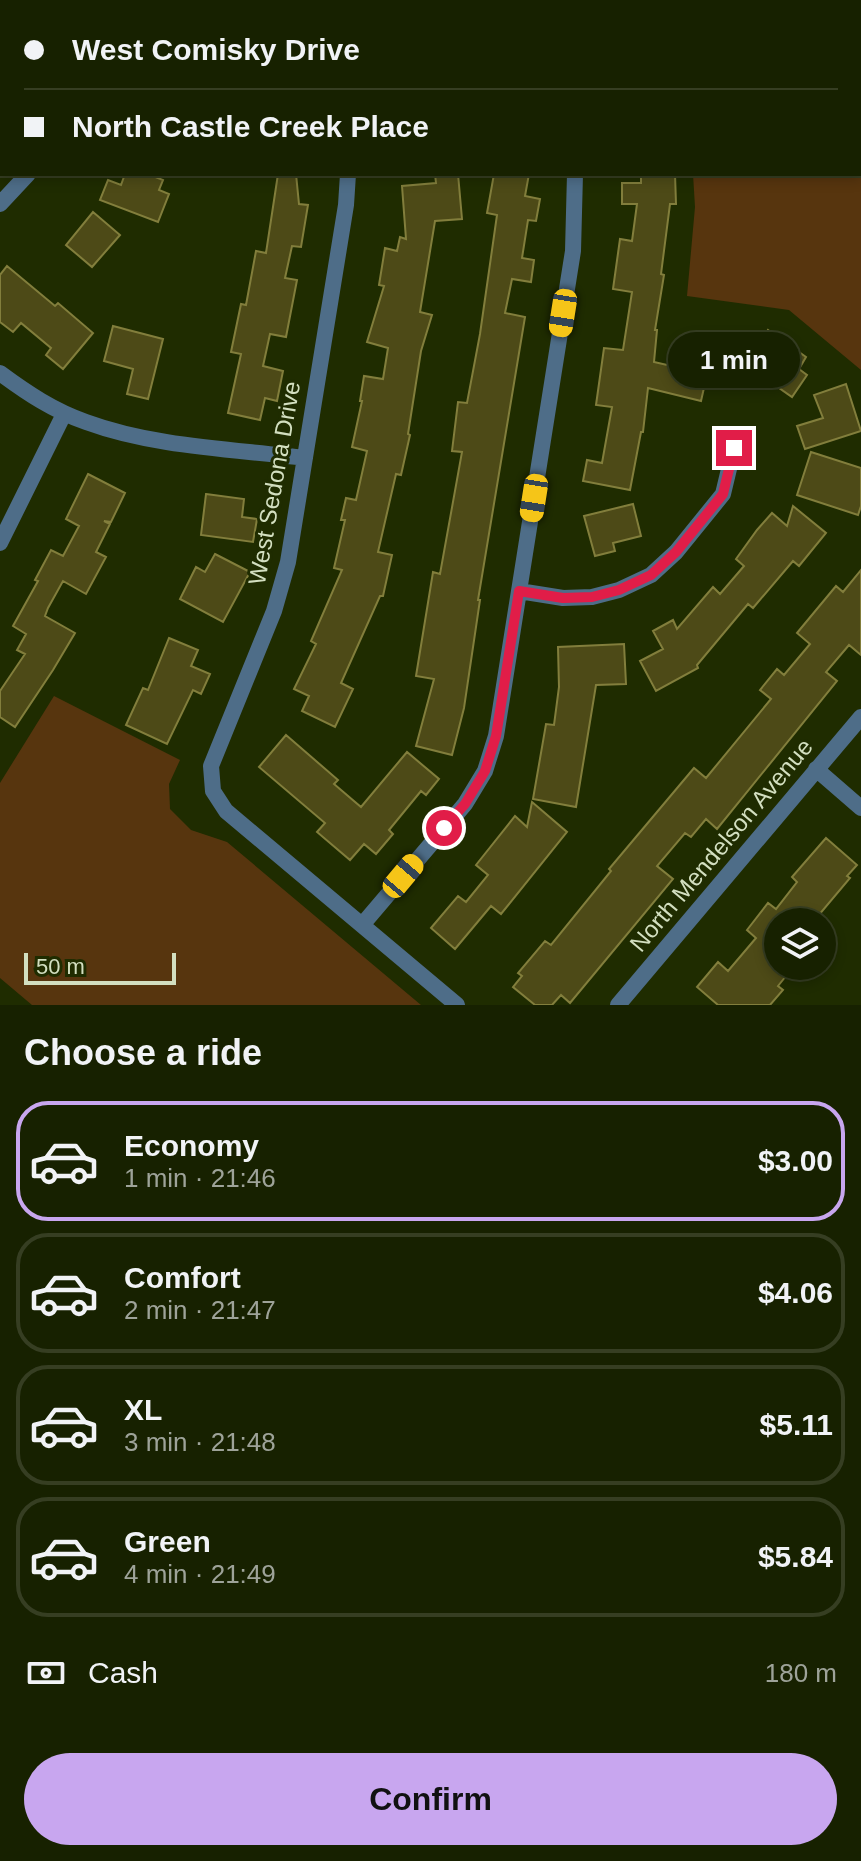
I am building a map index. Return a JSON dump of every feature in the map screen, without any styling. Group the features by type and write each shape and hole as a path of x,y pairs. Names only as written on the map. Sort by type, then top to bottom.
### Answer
{"street":[{"path":"0,204 26,176"},
{"name":"West Sedona Drive","path":"348,176 346,205 282,587 211,766 213,791 226,811 362,925"},
{"path":"457,1005 362,925 465,804 485,771 496,736 573,251 575,176"},
{"path":"0,373 33,397 64,414 133,435 305,458"},
{"path":"0,543 64,414"},
{"path":"519,591 563,598 592,597 619,590 651,575 676,552 723,494 734,448"},
{"name":"North Mendelson Avenue","path":"618,1005 861,717"},
{"path":"816,769 861,808"}],"shaded area":[{"path":"693,176 861,176 861,370 789,310 687,296 695,207"},
{"path":"54,696 180,760 169,784 170,809 191,830 227,842 421,1005 32,1005 0,978 0,783"}],"building":[{"path":"124,176 153,176 163,180 159,190 169,194 158,222 100,200 108,180 121,185"},
{"path":"278,176 296,176 299,204 308,205 301,247 292,246 285,278 297,280 286,337 270,334 263,366 283,371 277,401 265,398 260,420 228,413 241,354 231,352 241,304 246,305 256,251 266,253"},
{"path":"435,176 458,176 462,219 435,221 420,312 432,315 421,351 410,435 401,475 396,474 378,552 392,555 383,596 380,596 341,683 353,689 335,727 302,711 309,696 294,689 316,644 311,641 342,570 334,568 345,520 341,520 346,498 356,500 367,451 352,447 364,376 383,379 388,348 367,342 384,286 379,285 385,248 397,251 400,237 406,239 402,186 436,183"},
{"path":"494,176 529,176 525,196 540,199 536,221 528,220 522,258 534,260 531,282 512,279 505,313 525,317 478,600 464,708 452,755 416,746 434,679 416,676 433,572 440,574 462,452 452,451 458,402 467,403 497,215 487,213"},
{"path":"641,176 675,176 676,204 670,204 654,362 689,370 695,343 742,354 734,385 706,379 701,401 648,388 643,432 630,490 583,481 587,460 602,463 612,407 596,405 604,348 623,350 632,292 613,289 620,239 632,241 637,204 622,204 622,183 641,183"},
{"path":"93,212 120,235 92,267 66,245"},
{"path":"7,266 93,333 63,369 46,355 51,348 21,323 13,332 0,322 0,275"},
{"path":"113,326 163,339 148,399 127,394 133,369 104,361"},
{"path":"768,330 806,357 799,369 807,375 792,397 745,364"},
{"path":"846,384 861,431 805,449 797,426 823,418 814,395"},
{"path":"811,452 861,468 861,506 858,515 797,495"},
{"path":"88,474 125,493 111,522 104,521 110,524 96,552 106,557 86,594 63,581 48,608 45,616 75,633 15,727 0,717 0,691 25,654 17,650 26,634 13,626 51,550 63,556 79,526 66,519"},
{"path":"206,494 244,499 242,517 257,519 253,542 201,535"},
{"path":"633,504 641,536 613,543 615,551 595,556 584,516"},
{"path":"793,506 826,533 799,566 793,561 753,608 748,604 697,665 698,668 656,691 640,661 663,649 653,631 673,620 677,629 713,587 720,594 744,566 736,559 757,530 772,513 787,526"},
{"path":"215,554 250,572 223,622 180,599 196,567 205,572"},
{"path":"861,570 861,655 849,645 826,672 837,681 717,829 706,819 691,837 685,833 657,866 673,879 570,1003 561,995 552,1005 535,1005 513,987 522,976 518,973 545,941 551,945 611,871 609,869 694,768 706,778 771,699 760,690 777,669 784,675 810,644 797,633 836,586 843,592"},
{"path":"169,638 198,650 191,666 210,674 201,694 193,690 167,744 126,725 143,688 148,690"},
{"path":"624,644 626,684 596,685 576,807 533,799 546,724 554,725 559,687 558,647"},
{"path":"286,735 338,780 334,784 361,807 407,752 439,779 426,795 421,791 389,830 393,834 376,854 364,844 350,860 317,832 325,823 259,767"},
{"path":"532,802 567,832 501,914 491,906 455,949 431,928 458,896 466,902 488,875 476,865 515,816 527,827"},
{"path":"826,838 857,865 825,908 777,908 797,882 792,877"},
{"path":"764,908 764,980 783,980 778,986 783,990 770,1005 718,1005 697,987 718,962 728,971 756,938 747,930"}],"route":[{"path":"444,828 465,804 485,771 496,736 519,591 563,598 592,597 619,590 651,575 676,552 723,494 734,448"}]}
